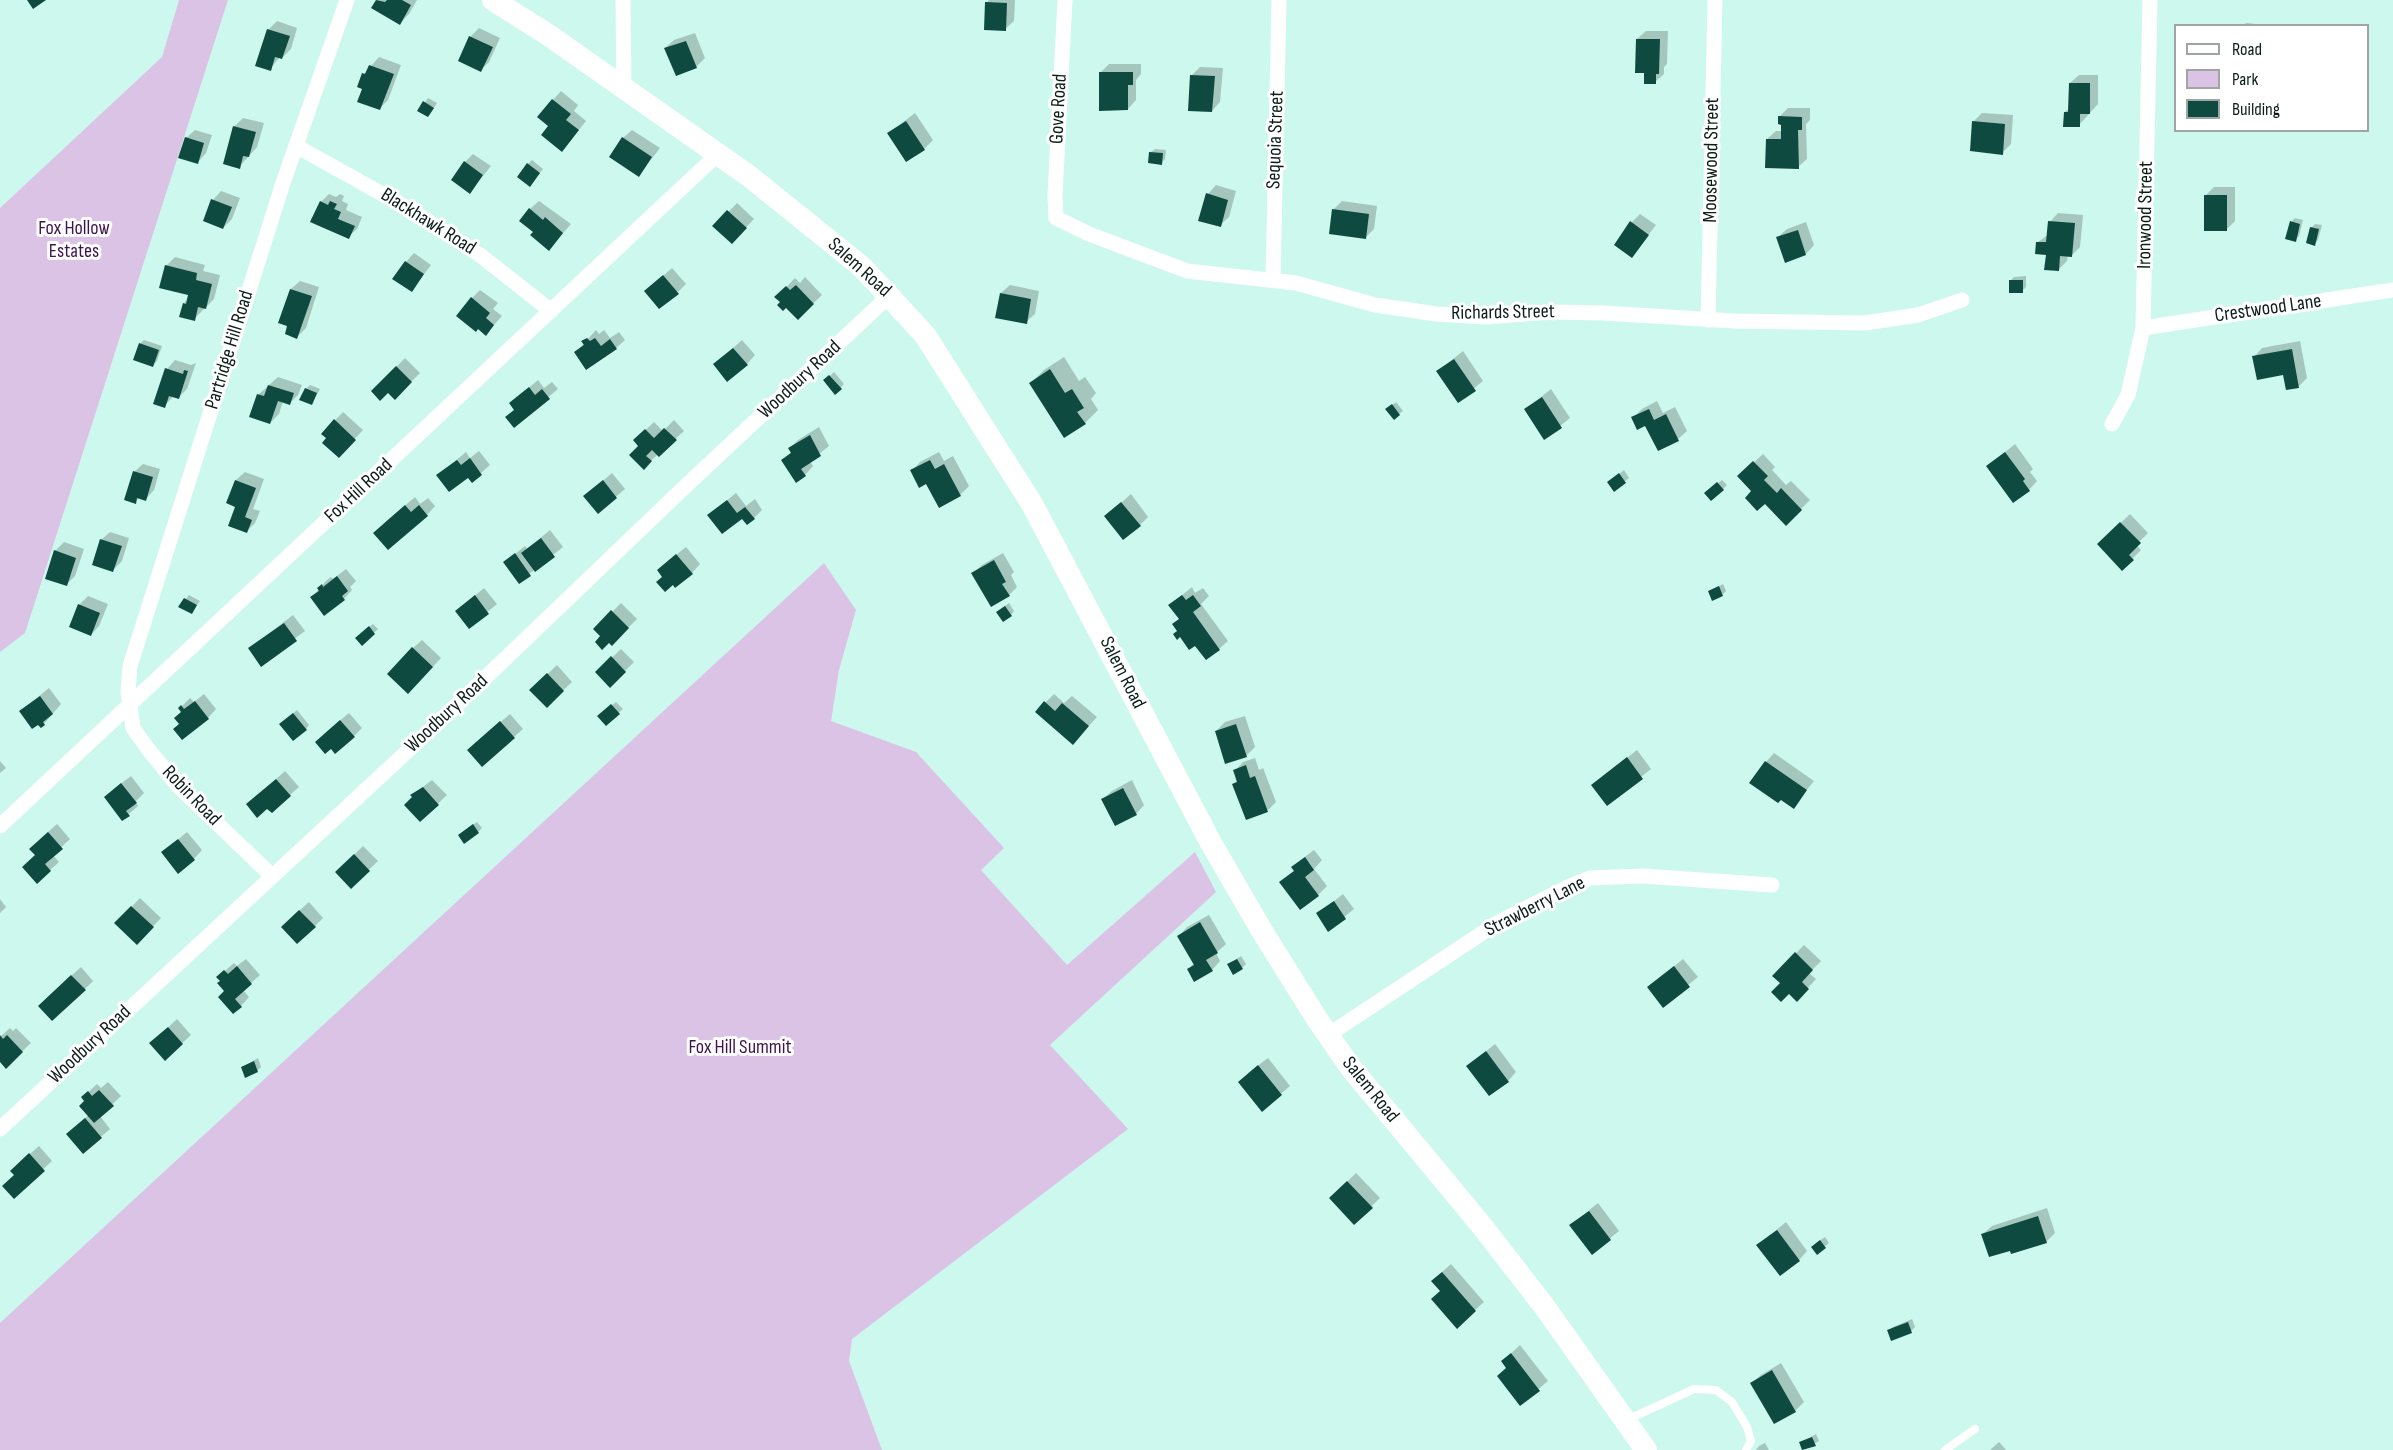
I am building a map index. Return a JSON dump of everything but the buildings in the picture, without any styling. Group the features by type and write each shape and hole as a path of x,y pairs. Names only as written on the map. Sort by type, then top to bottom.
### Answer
{"main road":[{"name":"Salem Road","path":"493,0 547,34 758,183 862,267 926,335 1032,504 1211,843 1262,931 1328,1035 1351,1068 1482,1226 1544,1306 1646,1450"}],"street":[{"name":"Partridge Hill Road","path":"130,704 128,692 130,666 296,146 347,0"},
{"path":"623,0 624,88"},
{"name":"Gove Road","path":"1056,218 1055,195 1065,0"},
{"name":"Sequoia Street","path":"1273,280 1279,0"},
{"name":"Moosewood Street","path":"1708,320 1715,0"},
{"name":"Ironwood Street","path":"2112,424 2128,394 2143,328 2150,0"},
{"name":"Blackhawk Road","path":"296,146 411,210 480,255 551,311"},
{"name":"Fox Hill Road","path":"0,826 718,154"},
{"name":"Richards Street","path":"1056,218 1089,234 1187,271 1296,283 1375,305 1436,314 1486,317 1550,312 1603,313 1708,320 1865,323 1918,315 1962,300"},
{"name":"Crestwood Lane","path":"2143,328 2393,290"},
{"name":"Woodbury Road","path":"0,1129 440,721 890,296"},
{"name":"Robin Road","path":"130,704 133,728 178,786 272,876"},
{"name":"Strawberry Lane","path":"1328,1035 1499,922 1568,886 1590,878 1643,876 1772,885"}],"lane":[{"path":"1626,1421 1694,1389 1716,1390 1732,1402 1748,1427 1751,1441 1746,1450"},
{"path":"1945,1450 1975,1429"}],"green space":[{"name":"Fox Hollow Estates","path":"179,0 228,0 25,633 0,652 0,208 162,57"},
{"name":"Fox Hill Summit","path":"824,563 856,610 839,670 831,721 916,752 1004,848 981,870 1067,965 1195,852 1216,892 1050,1045 1128,1129 852,1339 849,1361 882,1450 0,1450 0,1323"}]}
